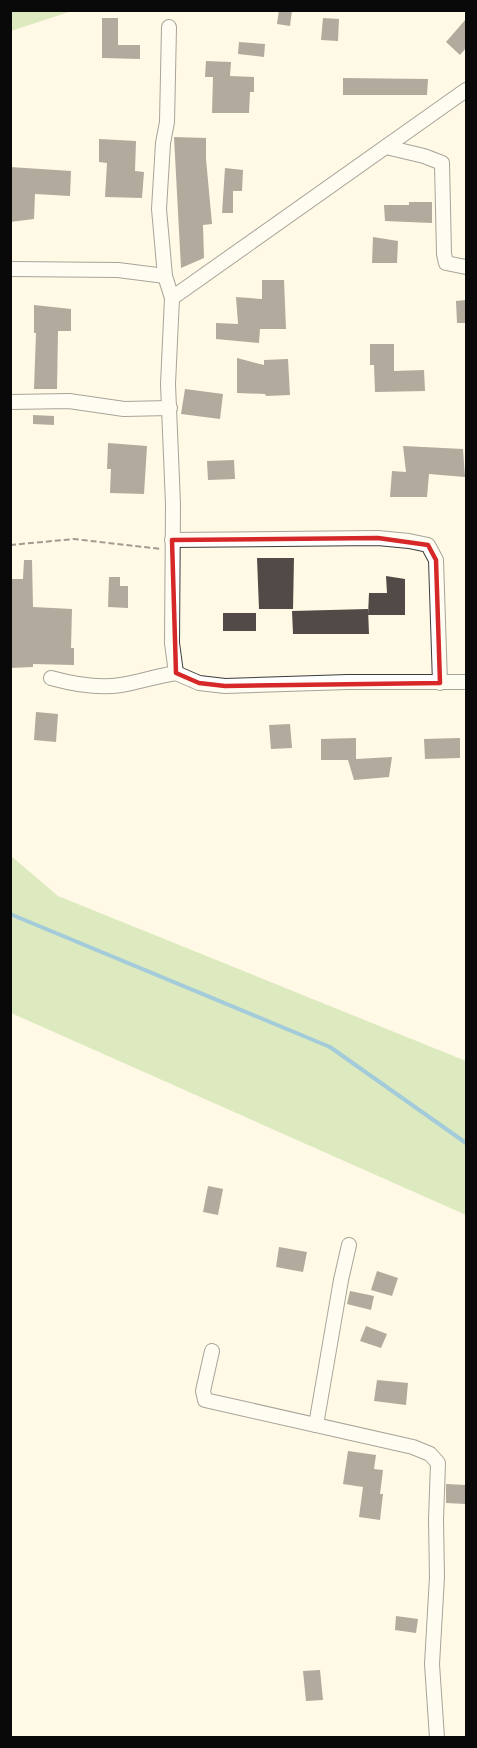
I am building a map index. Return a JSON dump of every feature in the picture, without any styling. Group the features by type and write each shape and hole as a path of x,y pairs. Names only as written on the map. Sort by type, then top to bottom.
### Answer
{"street":[{"path":"169,27 167,122 161,166 159,209 165,276 172,298 168,384 173,504 172,632 176,673"},
{"path":"172,298 466,90"},
{"path":"386,147 442,163 446,263 466,267"},
{"path":"10,269 118,270 165,276"},
{"path":"10,402 69,401 124,409 170,408"},
{"path":"172,546 378,538 428,545 436,560 440,683"},
{"path":"51,678 96,686 119,686 176,673 199,683 225,686 348,682 466,682"},
{"path":"316,1425 349,1245"},
{"path":"212,1351 203,1391 205,1400 221,1406 413,1447 430,1454 438,1463 437,1577 432,1665 437,1737"}],"path":[{"path":"10,545 74,539 172,546"}],"highlighted area":[{"path":"378,538 428,545 436,560 440,683 225,686 199,683 176,673 172,540"}],"green space":[{"path":"11,10 72,10 72,11 11,31"},
{"path":"10,855 58,896 466,1061 466,1215 11,1013"}],"building":[{"path":"279,10 292,10 290,26 277,24"},
{"path":"102,18 118,18 118,45 140,45 140,59 102,58"},
{"path":"323,18 339,19 338,41 321,40"},
{"path":"466,19 466,48 460,55 446,42"},
{"path":"239,42 265,44 264,57 238,54"},
{"path":"206,61 231,62 230,76 254,77 254,92 250,92 249,113 212,113 213,77 205,77"},
{"path":"343,78 428,79 427,95 343,95"},
{"path":"174,137 206,138 212,224 203,225 204,258 181,268"},
{"path":"99,139 136,141 135,171 144,172 142,198 105,197 107,163 99,162"},
{"path":"10,167 71,171 70,196 35,194 34,219 10,222"},
{"path":"225,168 243,170 242,191 233,191 233,213 222,213"},
{"path":"409,202 432,202 432,223 385,221 384,205 409,205"},
{"path":"373,237 398,241 397,263 372,263"},
{"path":"262,280 284,280 286,329 260,329 259,343 216,339 216,323 238,324 236,297 262,299"},
{"path":"466,300 466,323 457,323 456,301"},
{"path":"34,305 71,309 71,331 58,331 57,389 34,389 36,333 34,333"},
{"path":"370,344 394,344 394,371 424,370 425,391 375,392 374,365 370,365"},
{"path":"237,358 264,365 264,360 288,359 290,395 266,396 265,394 237,393"},
{"path":"185,389 223,394 220,419 181,414"},
{"path":"33,415 54,416 54,425 33,424"},
{"path":"108,443 147,446 144,494 110,493 111,469 107,469"},
{"path":"403,446 463,449 465,477 429,474 427,497 390,497 392,471 406,472"},
{"path":"234,460 235,479 208,480 207,461"},
{"path":"257,558 294,558 293,609 259,609"},
{"path":"24,560 32,560 33,607 72,609 71,648 74,648 74,665 33,664 33,667 10,668 10,579 23,579"},
{"path":"386,576 405,579 405,615 368,615 369,593 387,593"},
{"path":"109,577 120,577 120,586 128,586 128,608 108,607"},
{"path":"368,609 369,634 293,634 292,611"},
{"path":"223,613 256,613 256,631 223,631"},
{"path":"36,712 58,714 56,742 34,740"},
{"path":"290,724 292,748 271,749 269,725"},
{"path":"356,738 356,759 392,757 389,777 354,780 348,760 321,760 321,739"},
{"path":"460,738 460,758 425,759 424,739"},
{"path":"208,1186 223,1189 218,1215 203,1212"},
{"path":"279,1247 307,1252 303,1272 276,1267"},
{"path":"377,1271 398,1278 392,1296 371,1290"},
{"path":"350,1291 374,1296 371,1310 347,1304"},
{"path":"366,1326 387,1334 381,1348 360,1341"},
{"path":"377,1380 408,1383 406,1405 374,1401"},
{"path":"348,1451 376,1455 374,1469 383,1470 380,1520 359,1517 363,1487 343,1484"},
{"path":"446,1484 466,1485 466,1504 446,1503"},
{"path":"396,1616 418,1619 416,1633 395,1630"},
{"path":"320,1670 323,1700 306,1701 303,1671"}],"waterway":[{"path":"10,914 330,1047 466,1143"}]}
